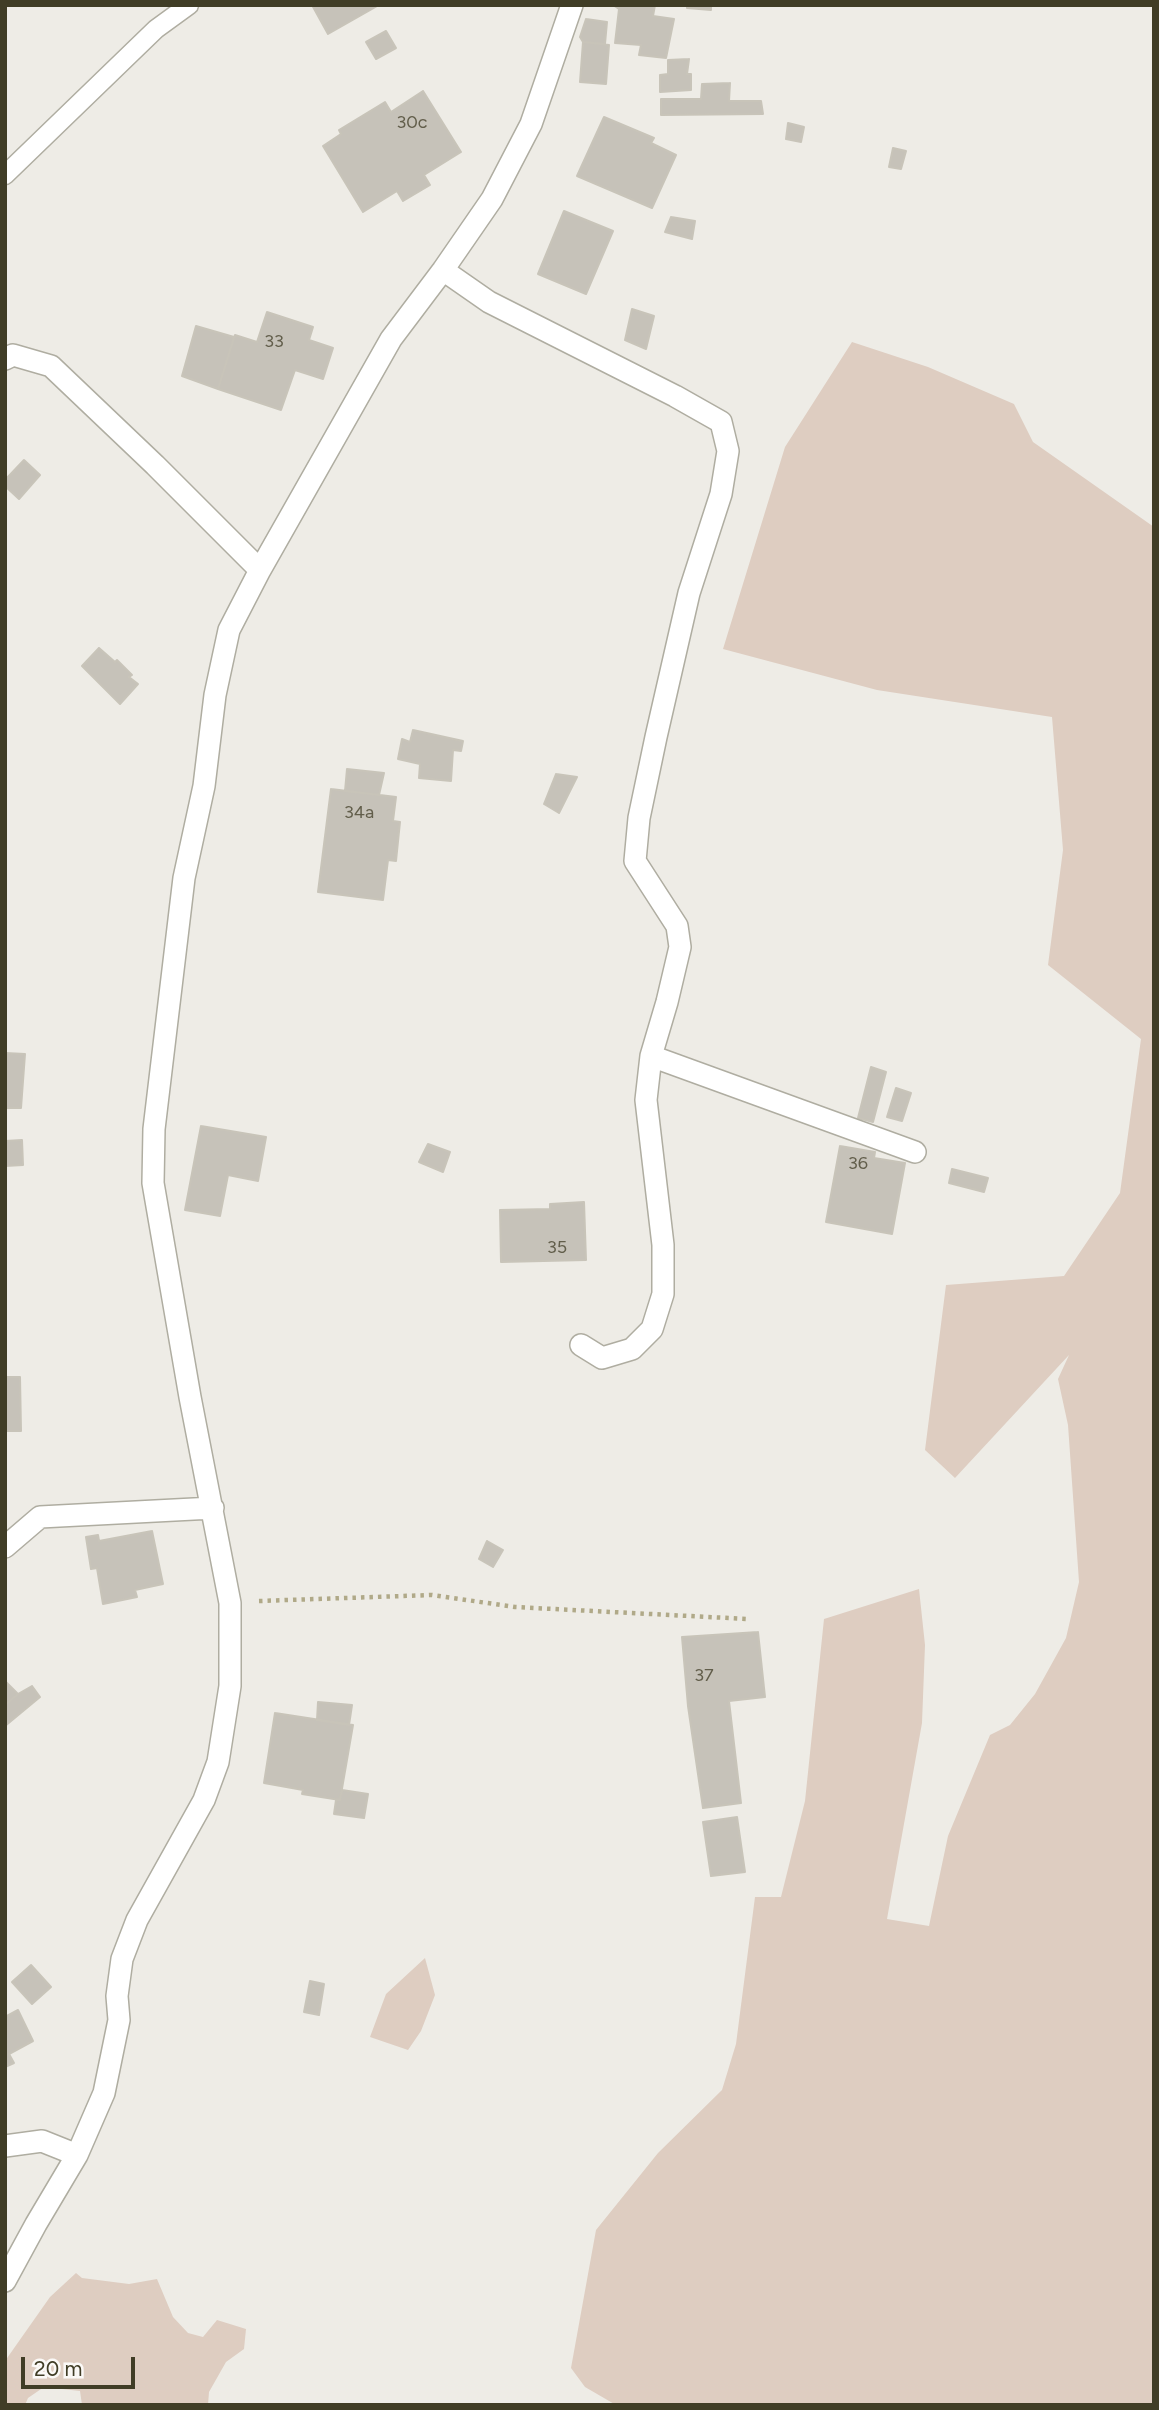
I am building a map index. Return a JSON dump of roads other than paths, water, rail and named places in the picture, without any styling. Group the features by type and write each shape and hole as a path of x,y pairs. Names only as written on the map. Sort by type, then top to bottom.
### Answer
{"street":[{"path":"5,2281 77,2155 104,2093 119,2020 117,1996 122,1959 146,1901 204,1800 218,1762 230,1686 230,1603 190,1397 153,1183 154,1129 184,878 204,786 215,695 229,629 391,339 492,199 531,124 572,5"},
{"path":"443,270 489,302 721,422 728,451 721,494 690,593 639,818 635,862 677,926 680,947 651,1056 646,1100 663,1245 663,1294 652,1329 632,1349 602,1358 581,1345"},
{"path":"5,359 13,355 51,366 260,570"},
{"path":"651,1056 915,1152"},
{"path":"5,1547 40,1517 212,1508"},
{"path":"5,2146 42,2141 77,2155"}],"lane":[{"path":"5,175 156,29 189,5"}]}
